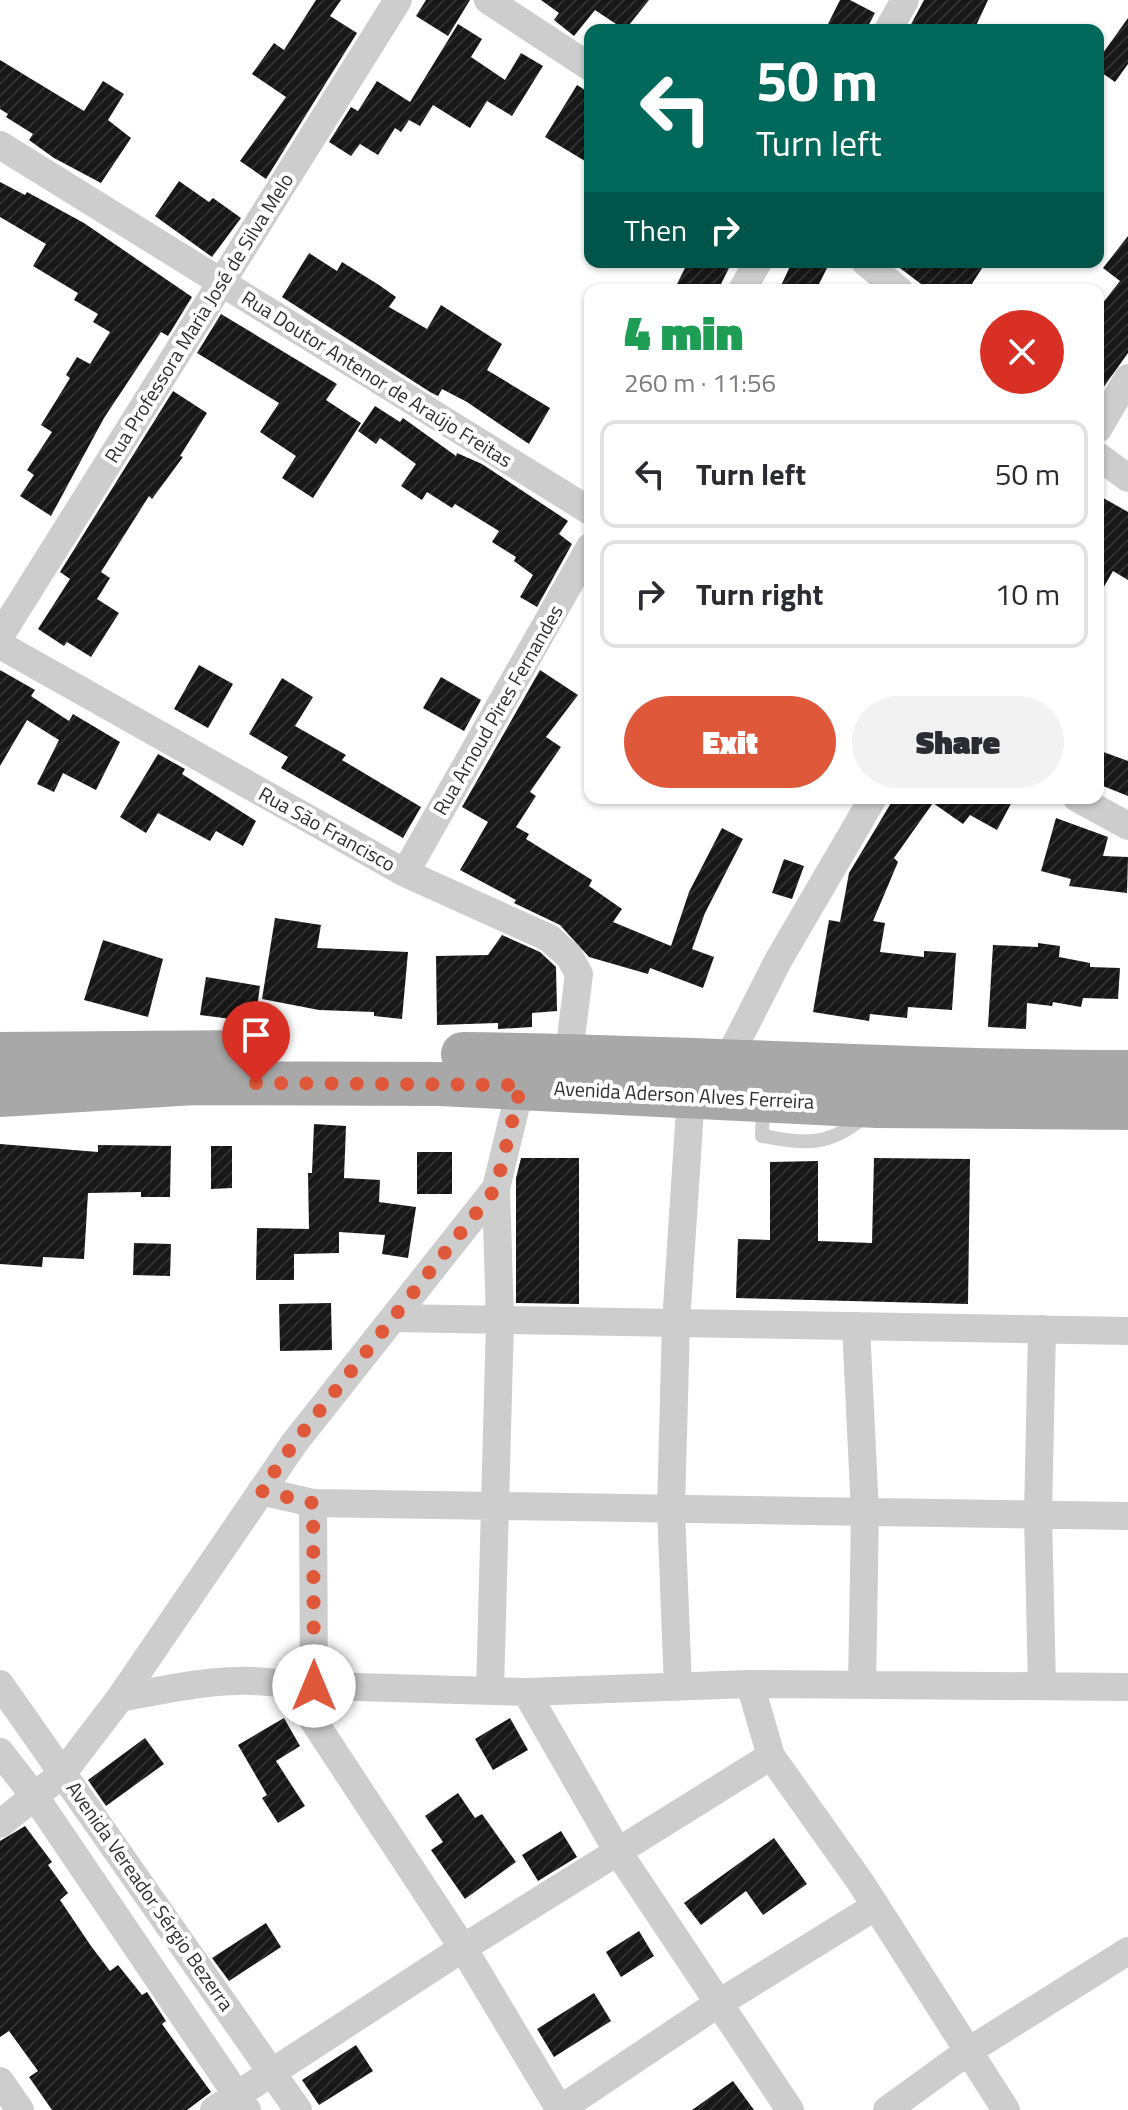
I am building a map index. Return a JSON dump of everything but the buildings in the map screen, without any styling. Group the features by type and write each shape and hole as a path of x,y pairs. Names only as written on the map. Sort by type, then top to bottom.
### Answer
{"main road":[{"name":"Avenida Aderson Alves Ferreira","path":"0,1095 195,1067 569,1053 726,1063 1128,1072"},
{"name":"Avenida Aderson Alves Ferreira","path":"0,1054 877,1106 1128,1108"}],"street":[{"name":"Rua Professora Maria José de Silva Melo","path":"0,636 398,0"},
{"path":"488,0 584,63"},
{"path":"891,24 905,0"},
{"name":"Rua Doutor Antenor de Araújo Freitas","path":"0,145 584,507"},
{"path":"872,268 892,284"},
{"path":"1104,419 1128,378"},
{"path":"1104,460 1128,478"},
{"name":"Rua Arnoud Pires Fernandes","path":"405,873 584,558"},
{"name":"Rua São Francisco","path":"0,645 405,873 549,938 569,956 579,974 569,1053"},
{"path":"726,1063 779,959 869,804"},
{"path":"1088,804 1128,826"},
{"path":"490,1691 500,1320 496,1188 521,1085"},
{"path":"678,1687 671,1509 676,1323 691,1094"},
{"path":"0,1824 62,1774 120,1698 261,1491 496,1188"},
{"path":"393,1318 1128,1331"},
{"path":"856,1326 865,1512 862,1685"},
{"path":"1042,1329 1038,1515 1042,1686"},
{"path":"261,1491 313,1503 1128,1516"},
{"path":"313,1503 302,1685 559,2110 719,2003 876,1906"},
{"path":"120,1698 226,1680 526,1692 750,1684 1128,1687"},
{"name":"Avenida Vereador Sérgio Bezerra","path":"0,1684 273,2069 298,2110"},
{"path":"750,1684 771,1756 876,1906 1006,2110"},
{"path":"526,1692 618,1852 790,2110"},
{"name":"Avenida Vereador Sérgio Bezerra","path":"0,1752 36,1798 232,2105"},
{"path":"232,2105 273,2069 771,1756"},
{"path":"887,2110 967,2052 1128,1951"},
{"path":"0,2081 20,2110"}],"route":[{"path":"256,1083 521,1085 496,1188 295,1442 261,1491 313,1503 314,1686"}]}
